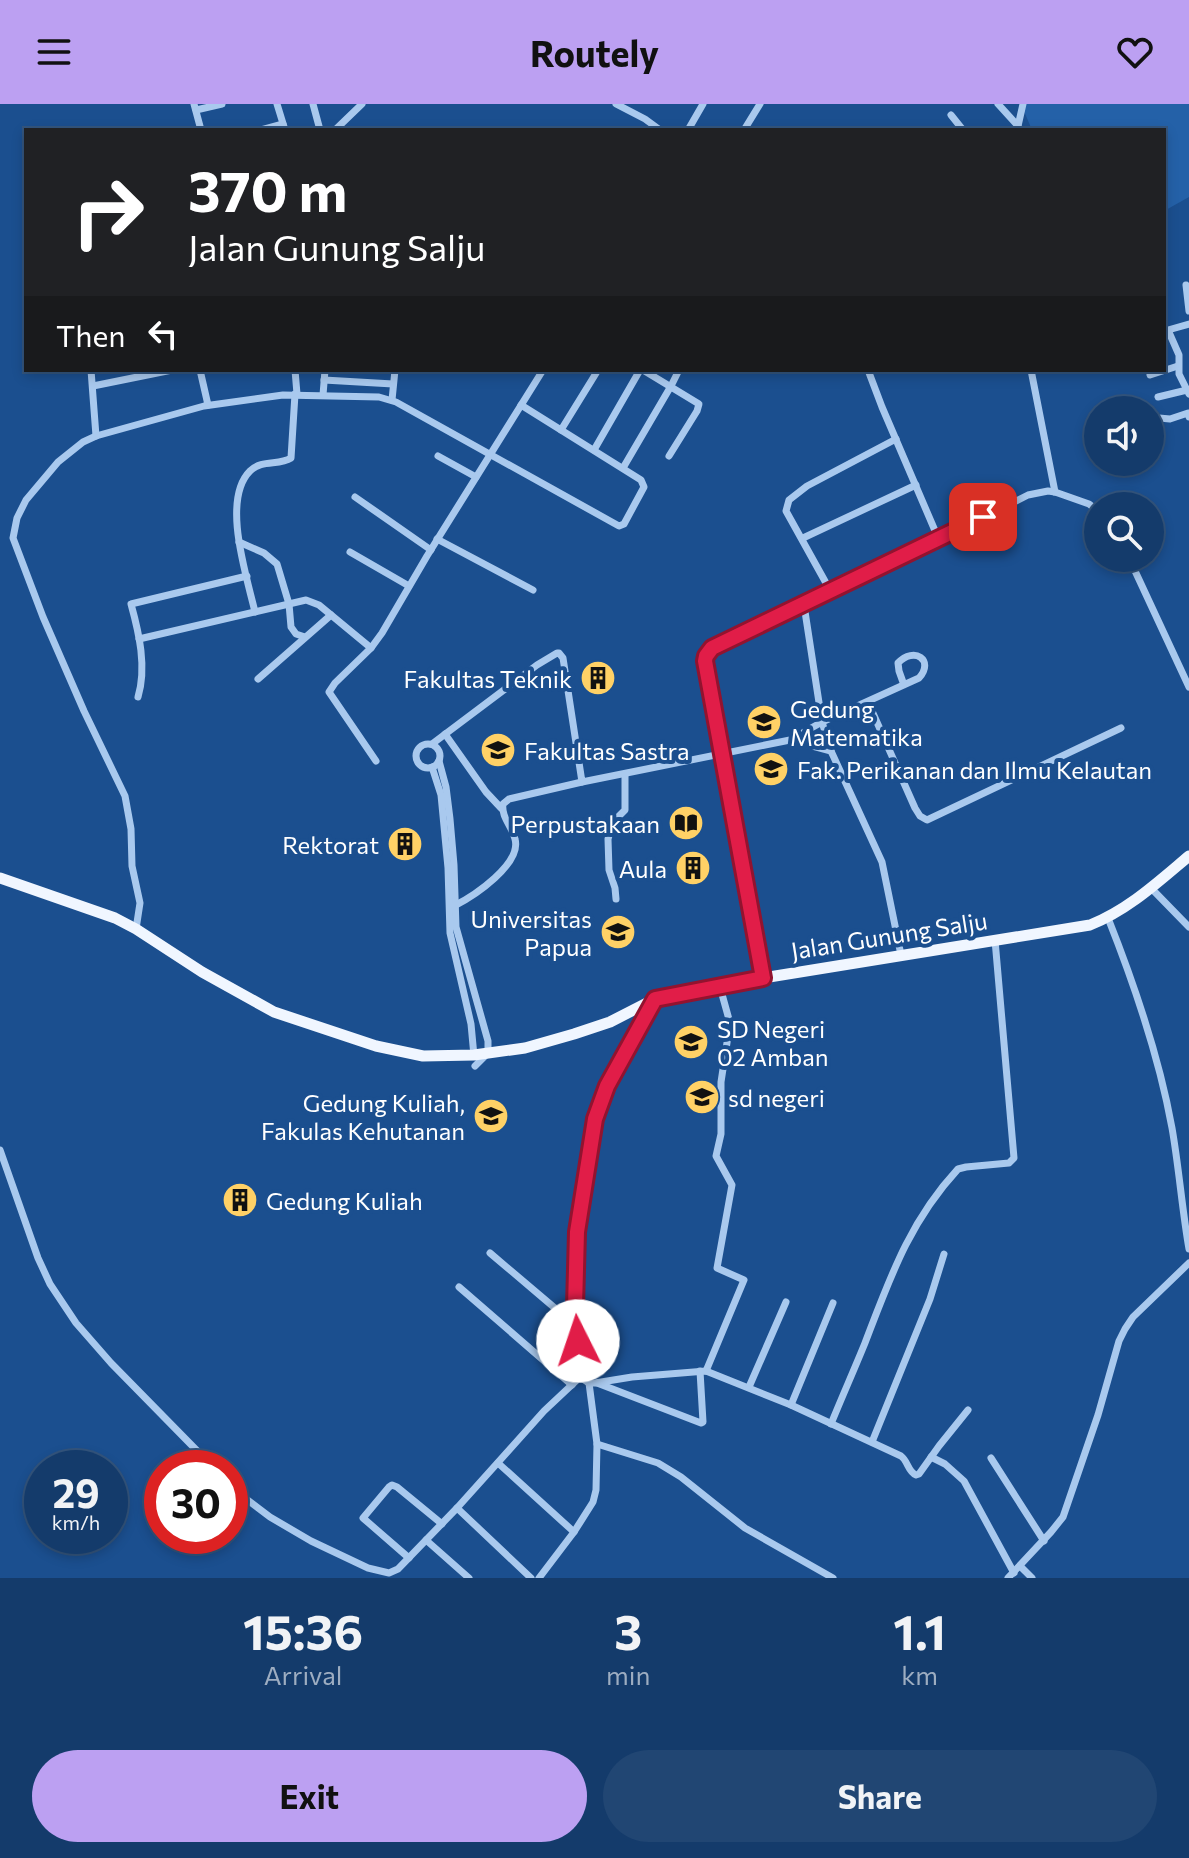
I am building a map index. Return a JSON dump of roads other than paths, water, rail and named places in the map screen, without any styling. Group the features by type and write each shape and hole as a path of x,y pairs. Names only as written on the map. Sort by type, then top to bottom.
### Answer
{"main road":[{"name":"Jalan Gunung Salju","path":"0,878 96,911 136,929 202,972 274,1012 363,1042 423,1056 474,1055 525,1048 610,1022 655,999 763,978 1075,928 1108,918 1129,905 1189,856"}],"street":[{"path":"200,128 195,107 222,104"},
{"path":"277,104 284,127"},
{"path":"313,104 319,128"},
{"path":"337,128 362,104"},
{"path":"616,104 657,128"},
{"path":"689,128 703,104"},
{"path":"745,128 760,104"},
{"path":"998,104 1018,128"},
{"path":"1018,128 1023,104"},
{"path":"951,115 961,128"},
{"path":"1186,285 1189,311"},
{"path":"1164,396 1188,392 1178,366 1179,355 1166,330 1189,324"},
{"path":"1179,355 1189,352"},
{"path":"1166,370 1178,366"},
{"path":"91,372 96,436"},
{"path":"93,386 162,372"},
{"path":"200,372 208,405"},
{"path":"255,612 236,528 236,511 246,476 252,469 291,458 295,372"},
{"path":"323,395 325,372"},
{"path":"392,400 395,372"},
{"path":"376,761 329,692 382,633 542,372"},
{"path":"561,430 597,372"},
{"path":"594,450 640,372"},
{"path":"645,372 696,401 699,407 669,456"},
{"path":"623,468 678,372"},
{"path":"869,372 939,540"},
{"path":"1031,372 1055,492"},
{"path":"1150,375 1159,372"},
{"path":"324,380 393,384"},
{"path":"136,929 140,903 132,866 131,829 125,796 59,655 13,538 22,506 67,455 96,436 208,405 296,394 392,400 619,526 624,524 644,487 641,480 521,405"},
{"path":"1164,418 1189,414"},
{"path":"831,592 786,511 789,500 807,486 896,439"},
{"path":"438,456 476,477"},
{"path":"803,538 916,485"},
{"path":"763,978 705,661 708,652 1028,495 1048,491 1084,502"},
{"path":"355,497 431,550"},
{"path":"437,539 533,590"},
{"path":"239,542 264,553 277,564 293,631 305,637"},
{"path":"350,552 409,586"},
{"path":"1136,572 1189,687"},
{"path":"138,697 141,662 131,604 247,576"},
{"path":"139,639 306,600 331,615 371,648"},
{"path":"804,605 822,722 831,751 882,862 901,955"},
{"path":"258,679 331,615"},
{"path":"436,764 422,765 417,755 420,747 432,744 537,665 559,653 563,658 582,782"},
{"path":"501,808 509,799 790,740 919,678 925,664 918,656 910,654 898,663 904,685"},
{"path":"868,702 915,808 927,820 1121,728"},
{"path":"445,734 501,808 515,840 515,853 505,867 492,880 452,906 448,920 471,1024 474,1055"},
{"path":"790,740 831,751"},
{"path":"432,744 439,751 436,764 450,852 452,906 461,951 486,1032 488,1053"},
{"path":"616,899 609,870 608,839 613,822 625,810 625,774"},
{"path":"1151,888 1189,927"},
{"path":"452,891 470,896"},
{"path":"1108,918 1155,1055 1172,1128 1189,1249"},
{"path":"831,1424 888,1282 919,1218 958,1169 1011,1162 1014,1158 995,940"},
{"path":"580,1377 703,1422 703,1371 744,1280 717,1268 732,1185 716,1156 721,1134 721,1082 730,1023 720,987"},
{"path":"248,1500 311,1541 368,1568 396,1574 544,1411 580,1377 576,1326 577,1232 595,1119 607,1086 655,999"},
{"path":"0,1150 50,1284 76,1323 111,1363 196,1450"},
{"path":"1178,1169 1189,1166"},
{"path":"490,1253 576,1326"},
{"path":"872,1442 930,1299 944,1254"},
{"path":"931,1457 945,1464 964,1481 1011,1575 1063,1517 1098,1415 1119,1341 1133,1317 1189,1263"},
{"path":"459,1287 572,1385"},
{"path":"749,1387 786,1302"},
{"path":"791,1405 833,1303"},
{"path":"592,1383 703,1371 791,1405 903,1457 914,1475 919,1474 968,1410"},
{"path":"539,1578 593,1502 597,1444 592,1383"},
{"path":"597,1444 658,1463 681,1477 745,1528 833,1578"},
{"path":"991,1458 1044,1541"},
{"path":"498,1463 574,1532"},
{"path":"409,1558 363,1518 389,1487 397,1487 442,1524"},
{"path":"457,1508 531,1578"},
{"path":"426,1540 469,1578"},
{"path":"1020,1566 1032,1578"}],"place":[{"name":"Fakultas Teknik","path":"598,678"},
{"name":"Gedung Matematika","path":"764,722"},
{"name":"Fakultas Sastra","path":"498,750"},
{"name":"Fak. Perikanan dan Ilmu Kelautan","path":"771,769"},
{"name":"Perpustakaan","path":"686,823"},
{"name":"Rektorat","path":"405,844"},
{"name":"Aula","path":"693,868"},
{"name":"Universitas Papua","path":"618,932"},
{"name":"SD Negeri 02 Amban","path":"691,1042"},
{"name":"sd negeri","path":"702,1097"},
{"name":"Gedung Kuliah, Fakulas Kehutanan","path":"491,1116"},
{"name":"Gedung Kuliah","path":"240,1200"}]}
